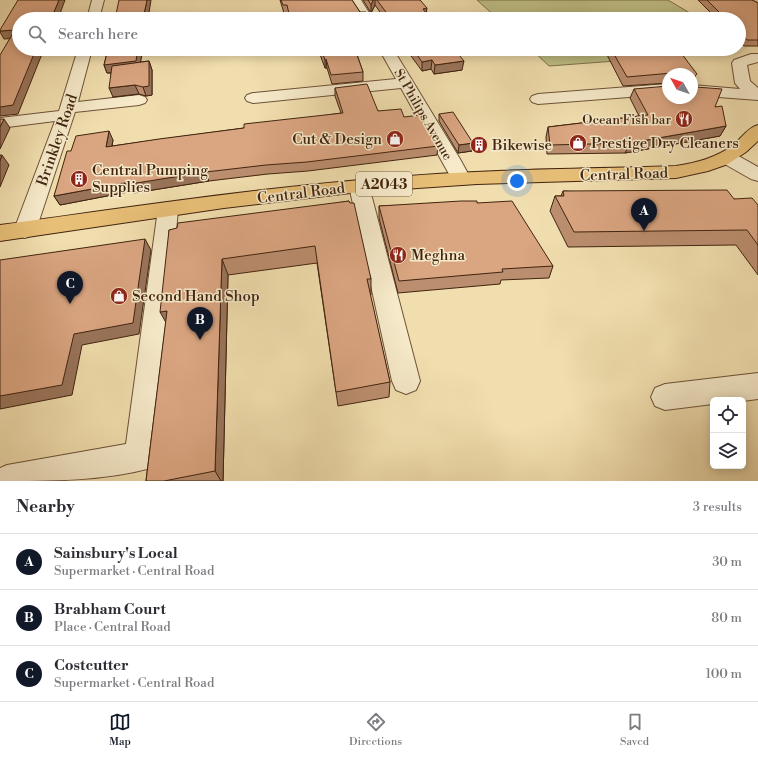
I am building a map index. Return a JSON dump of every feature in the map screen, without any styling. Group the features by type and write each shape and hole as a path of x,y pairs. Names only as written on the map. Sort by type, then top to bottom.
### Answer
{"main road":[{"name":"Central Road","path":"0,233 168,209 359,186 461,180 676,172 701,168 728,158 742,148 758,130"}],"street":[{"path":"95,12 98,0"},
{"path":"355,0 363,12"},
{"name":"Brinkley Road","path":"24,230 68,112 83,56"},
{"name":"St Philips Avenue","path":"390,56 451,159 461,180"},
{"path":"757,95 743,83 738,63 751,58 758,58"},
{"path":"253,98 407,83"},
{"path":"538,99 662,89"},
{"path":"698,90 757,95"},
{"path":"0,123 139,100"},
{"path":"728,158 758,175"},
{"path":"359,186 406,381"},
{"path":"7,481 140,457 168,209"},
{"path":"665,396 758,386"}],"green space":[{"path":"477,0 668,0 688,12 490,12"},
{"path":"538,56 624,56 629,60 549,66"}],"building":[{"path":"18,0 59,0 54,12 12,12 12,30 0,30"},
{"path":"119,0 147,0 144,12 116,12"},
{"path":"281,0 352,0 360,12 289,12 287,5 283,5"},
{"path":"368,0 373,0 371,5"},
{"path":"377,0 420,0 427,8 423,9 425,12 386,12"},
{"path":"707,0 752,0 758,3 758,40 746,39 746,12 719,12"},
{"path":"12,35 12,56 33,56 13,105 0,107 0,55"},
{"path":"106,56 137,56 136,61 104,65"},
{"path":"324,56 357,56 363,72 331,75 326,59 325,60"},
{"path":"418,56 460,56 464,61 435,65 432,60 422,62"},
{"path":"615,56 683,56 692,68 662,68 662,74 627,77"},
{"path":"149,61 149,86 143,87 135,85 109,88 112,66"},
{"path":"367,84 378,111 401,109 404,117 420,115 438,146 307,162 206,172 130,184 130,182 54,196 67,151 71,151 76,136 109,131 106,147 244,128 244,124 343,113 335,88"},
{"path":"662,87 662,104 698,104 698,87 722,89 715,107 722,106 726,126 630,143 550,145 548,127 648,115 634,89"},
{"path":"453,112 473,143 459,145 439,114"},
{"path":"0,119 4,119 0,127"},
{"path":"727,190 734,199 752,198 758,205 758,245 747,230 574,232 555,196 564,196 563,191"},
{"path":"349,201 350,203 354,203 371,279 367,279 390,382 336,392 315,246 222,259 215,471 164,481 146,481 167,311 160,312 169,230 177,228 178,223"},
{"path":"477,201 477,203 512,201 553,266 502,269 503,272 399,281 379,206"},
{"path":"145,239 133,323 74,334 62,385 0,396 0,260"}],"place":[{"name":"Ocean Fish bar","path":"684,119"},
{"name":"Cut & Design","path":"395,139"},
{"name":"Prestige Dry Cleaners","path":"578,143"},
{"name":"Bikewise","path":"479,145"},
{"name":"Central Pumping Supplies","path":"79,179"},
{"name":"Sainsbury's Local","path":"644,231"},
{"name":"Meghna","path":"398,255"},
{"name":"Second Hand Shop","path":"119,296"},
{"name":"Costcutter","path":"70,304"},
{"name":"Brabham Court","path":"200,340"}]}
